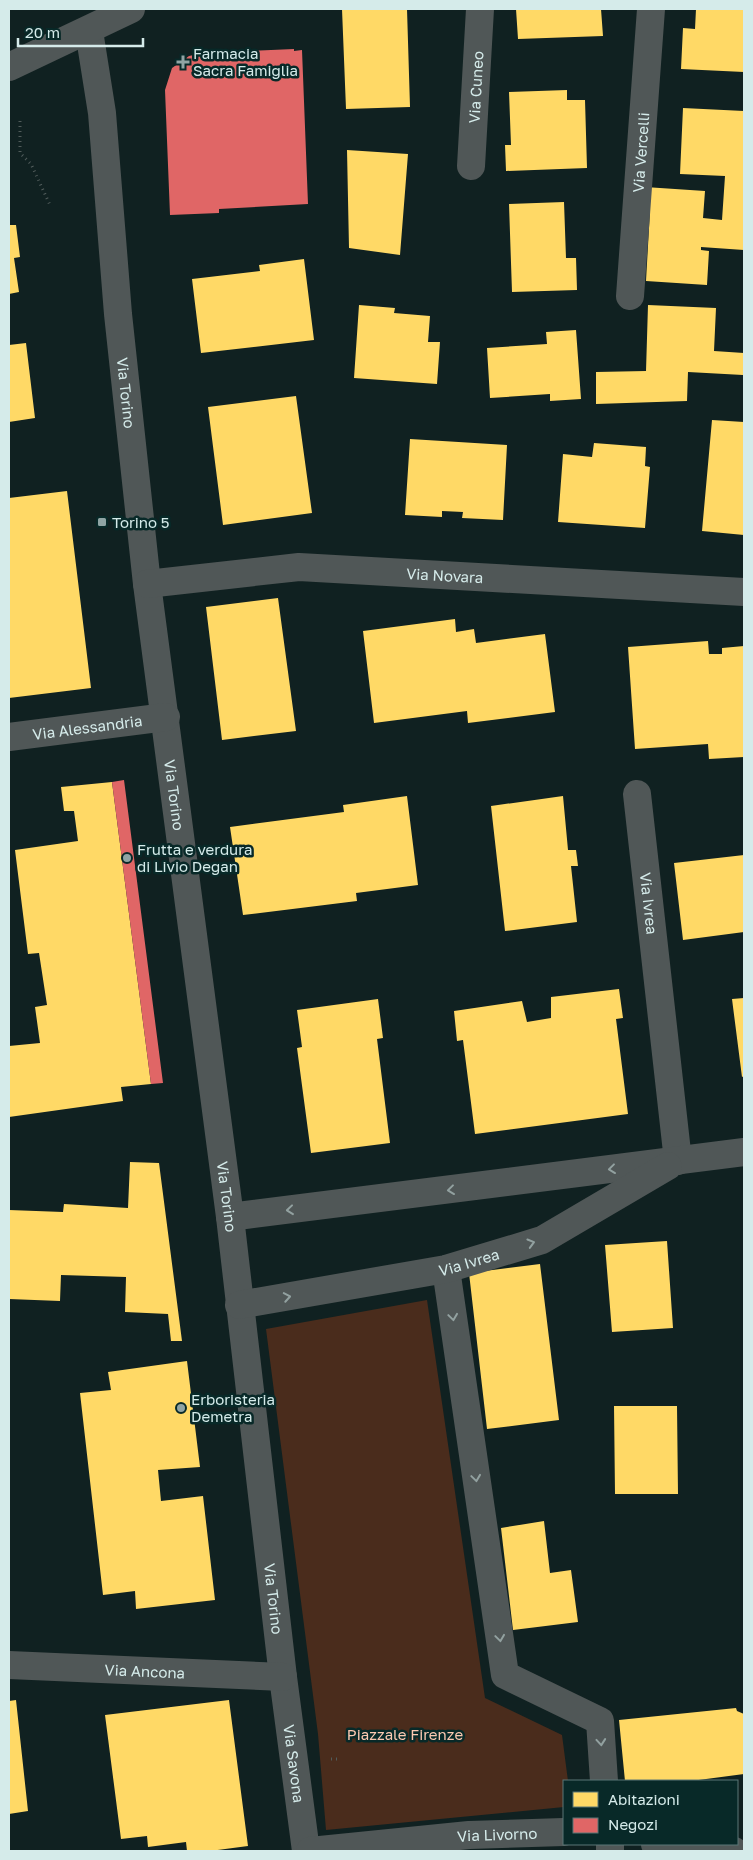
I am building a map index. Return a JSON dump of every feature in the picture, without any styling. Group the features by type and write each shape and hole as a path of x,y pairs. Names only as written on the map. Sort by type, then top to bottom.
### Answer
{"street":[{"path":"9,67 89,31 131,9"},
{"name":"Via Cuneo","path":"471,166 480,9"},
{"name":"Via Vercelli","path":"630,296 650,9"},
{"name":"Via Torino","path":"89,31 102,113 118,314 146,584 166,717 230,1217 283,1677"},
{"name":"Via Novara","path":"146,584 299,566 744,592"},
{"name":"Via Alessandria","path":"9,737 166,717"},
{"name":"Via Ivrea","path":"637,794 678,1161"},
{"name":"Via Ivrea","path":"230,1217 744,1152"},
{"name":"Via Ivrea","path":"239,1305 446,1269 542,1240 678,1161"},
{"path":"446,1269 505,1675 600,1721 604,1780"},
{"name":"Via Ancona","path":"9,1665 283,1677"},
{"name":"Via Savona","path":"283,1677 308,1851"},
{"name":"Via Livorno","path":"308,1851 470,1835 563,1832"},
{"path":"666,1845 734,1851"}],"path":[{"path":"20,121 20,152 31,164 50,205"},
{"path":"331,1760 341,1760"}],"green space":[{"name":"Piazzale Firenze","path":"427,1300 485,1698 562,1735 568,1780 563,1780 563,1807 326,1830 318,1734 266,1329"}],"building: Abitazioni":[{"path":"342,9 407,9 410,107 346,109"},
{"path":"516,9 601,9 603,36 518,39"},
{"path":"696,9 744,9 744,72 681,69 683,28 695,29"},
{"path":"567,90 567,100 585,100 587,168 506,171 505,145 511,145 509,92"},
{"path":"683,108 744,111 744,250 701,247 701,250 709,251 707,285 646,281 650,210 645,187 705,191 703,218 722,220 725,176 680,174"},
{"path":"347,150 408,154 400,255 349,248"},
{"path":"564,202 566,258 576,258 577,290 512,292 509,204"},
{"path":"9,225 16,225 20,257 14,258 19,292 9,294"},
{"path":"304,259 314,340 201,353 192,279 260,271 259,265"},
{"path":"359,305 395,308 394,313 430,316 428,342 440,342 437,384 354,378"},
{"path":"648,305 716,308 714,351 744,353 743,375 688,372 687,401 596,404 596,372 646,371"},
{"path":"576,330 581,399 550,401 550,394 490,398 487,348 547,344 546,332"},
{"path":"26,343 35,418 9,422 9,345"},
{"path":"296,396 312,513 223,525 208,407"},
{"path":"712,420 744,422 744,535 702,531"},
{"path":"410,439 507,445 503,520 462,518 463,512 442,511 442,517 405,515"},
{"path":"594,443 646,447 645,466 650,467 645,528 558,522 563,454 592,457"},
{"path":"67,491 91,688 9,698 9,498"},
{"path":"278,598 296,731 222,740 206,607"},
{"path":"455,619 456,632 474,629 476,643 545,634 555,712 468,723 467,711 374,723 363,631"},
{"path":"708,641 709,654 722,654 722,648 744,646 744,757 709,759 708,744 635,749 628,647"},
{"path":"112,782 151,1084 121,1087 123,1101 9,1117 9,1046 40,1043 35,1007 47,1005 39,953 28,954 15,850 78,841 74,811 64,811 61,787"},
{"path":"407,796 418,885 356,893 357,901 243,915 230,827 344,812 343,805"},
{"path":"563,796 568,850 576,850 578,866 571,866 577,922 505,931 491,806"},
{"path":"744,855 744,932 683,940 674,863"},
{"path":"619,989 623,1018 616,1019 628,1114 475,1134 463,1040 457,1041 454,1011 522,1001 527,1022 551,1018 551,997"},
{"path":"744,998 744,1076 742,1077 732,999"},
{"path":"378,999 383,1038 377,1039 390,1143 311,1153 297,1048 302,1047 297,1010"},
{"path":"130,1162 159,1163 182,1341 171,1341 168,1314 125,1312 126,1277 61,1275 60,1301 9,1299 9,1210 63,1212 64,1204 128,1208"},
{"path":"667,1241 673,1328 612,1332 605,1245"},
{"path":"540,1264 559,1420 487,1429 469,1273"},
{"path":"187,1361 200,1467 158,1470 161,1501 203,1496 215,1600 136,1609 135,1591 103,1595 80,1393 111,1390 108,1372"},
{"path":"614,1406 677,1406 678,1494 615,1494"},
{"path":"544,1521 550,1573 571,1570 578,1622 513,1630 501,1528"},
{"path":"16,1700 28,1811 9,1814 9,1701"},
{"path":"229,1700 248,1846 210,1851 187,1851 186,1842 148,1847 147,1836 121,1839 105,1715"},
{"path":"736,1708 737,1711 744,1714 744,1774 699,1780 625,1780 619,1720"}],"building: Negozi":[{"path":"294,49 294,51 302,50 308,204 219,209 219,213 170,215 165,90 172,68 189,56 203,53"},
{"path":"124,780 163,1083 151,1084 112,782"}],"place":[{"name":"Farmacia Sacra Famiglia","path":"183,62"},
{"name":"Torino 5","path":"102,522"},
{"name":"Frutta e verdura di Livio Degan","path":"127,858"},
{"name":"Erboristeria Demetra","path":"181,1408"}]}
